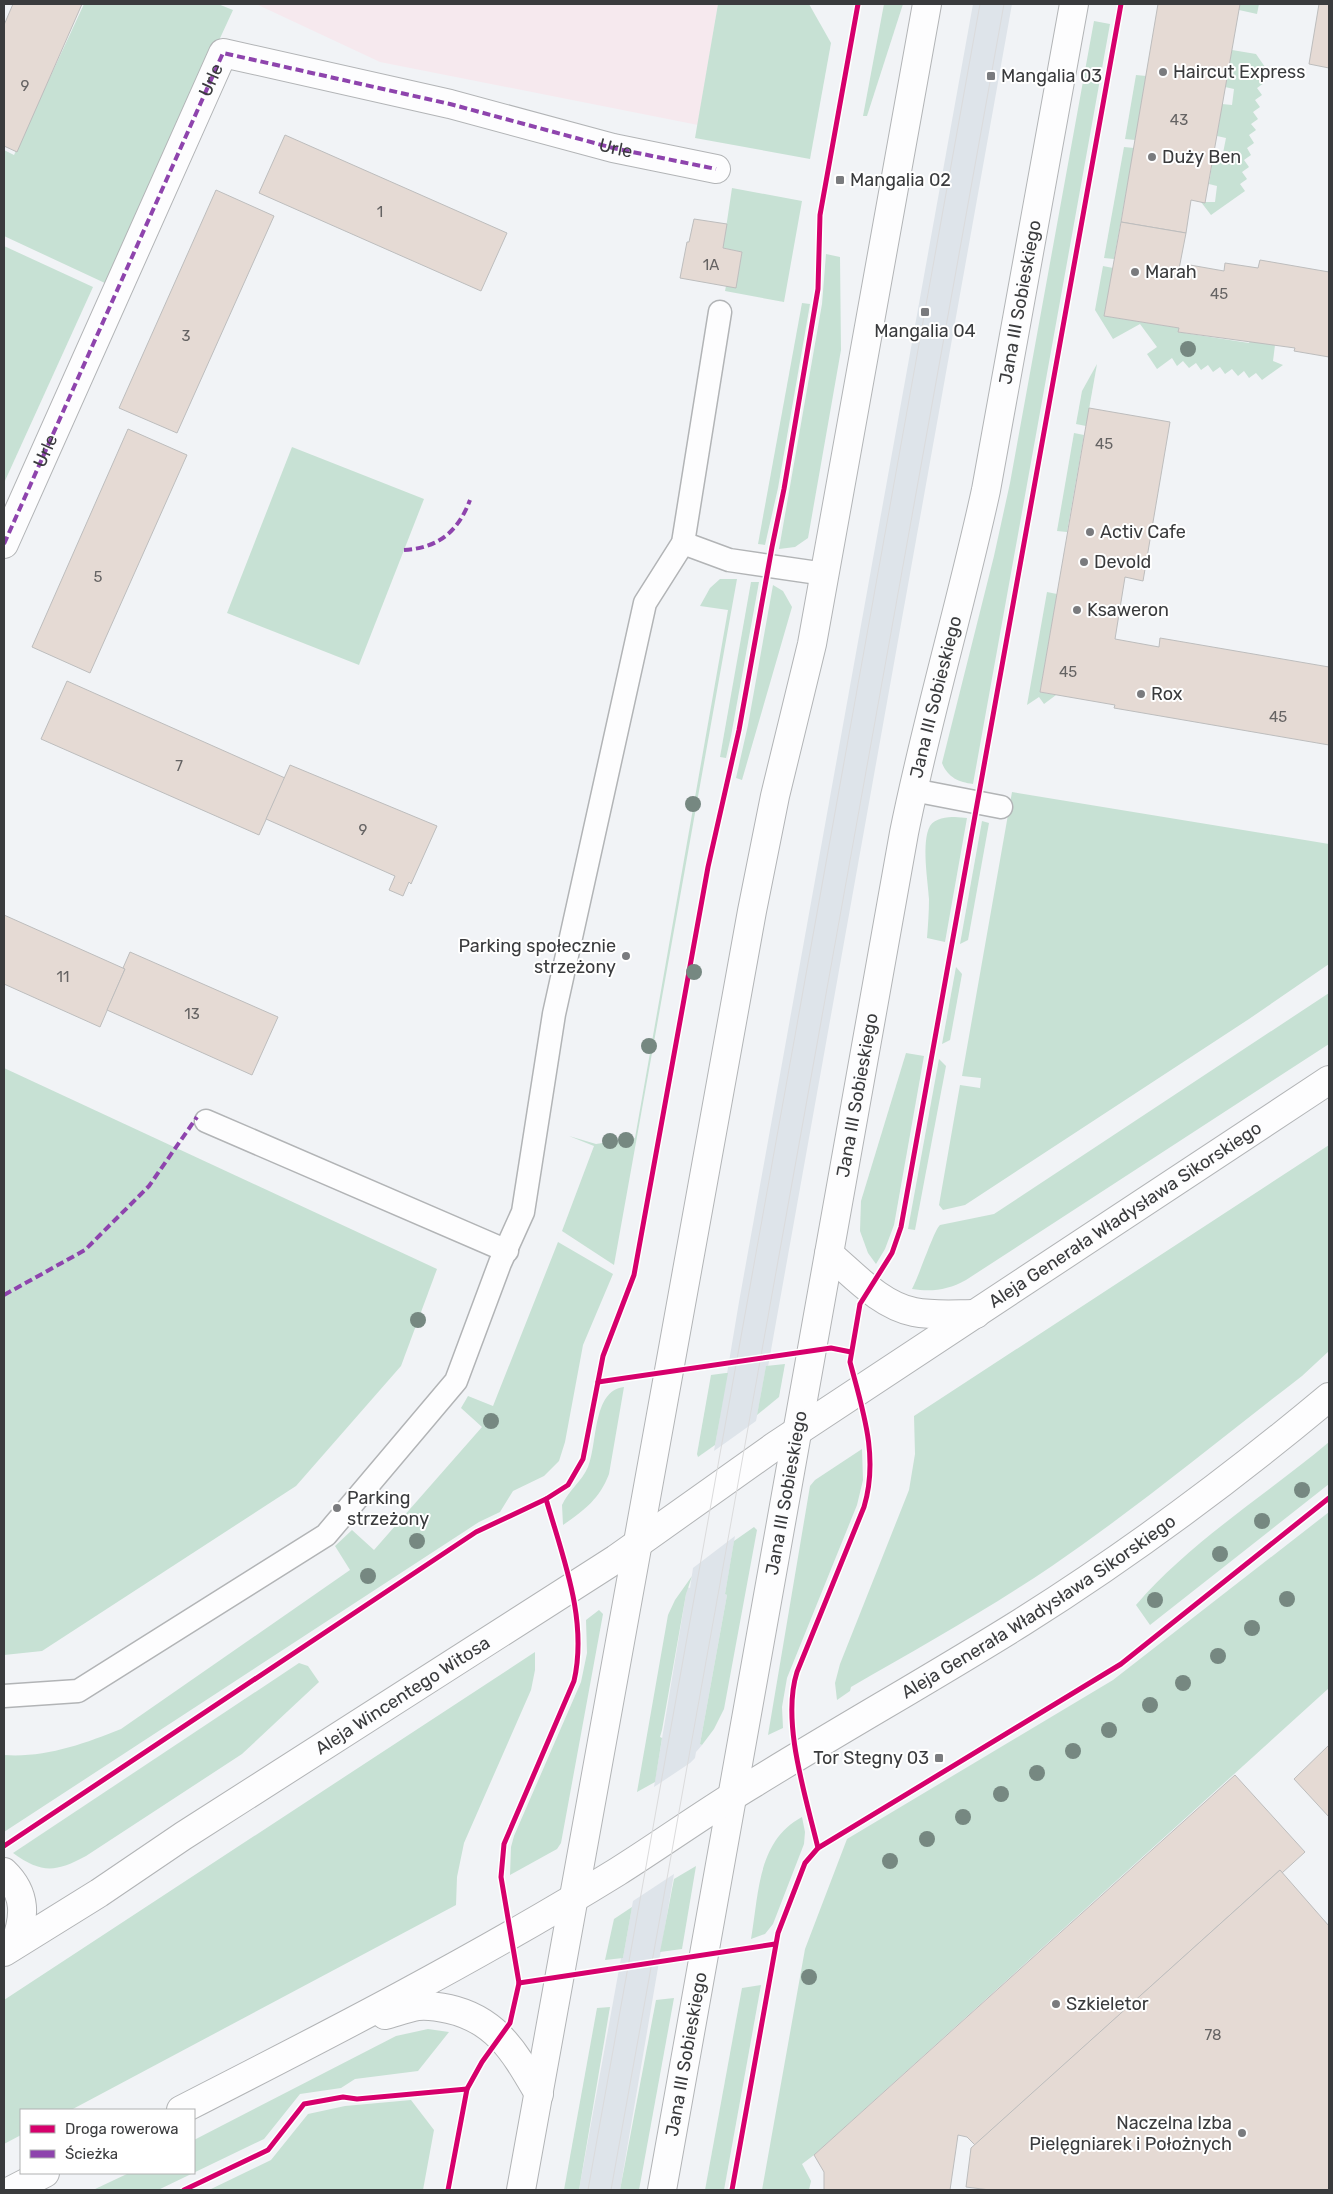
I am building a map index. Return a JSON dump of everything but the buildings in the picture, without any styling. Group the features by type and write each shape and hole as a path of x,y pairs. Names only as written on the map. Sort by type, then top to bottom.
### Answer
{"main road":[{"path":"521,2190 760,868 812,644 927,4"},
{"name":"Jana III Sobieskiego","path":"662,2190 913,790 933,702 971,558 993,456 1074,4"},
{"name":"Urle","path":"4,544 224,53 450,104 613,148 716,169"},
{"name":"Aleja Generała Władysława Sikorskiego","path":"797,1432 1329,1080"},
{"path":"829,1254 880,1296 903,1309 921,1313 976,1314"},
{"name":"Aleja Generała Władysława Sikorskiego","path":"733,1796 1065,1594 1216,1487 1329,1397"},
{"name":"Aleja Wincentego Witosa","path":"9,1948 99,1893 183,1836 638,1544 797,1432"},
{"path":"183,2109 347,2024 574,1897 733,1796"},
{"path":"4,1872 14,1882 22,1903 23,1923 9,1948"},
{"path":"347,2024 419,2006 437,2007 470,2015 490,2028 508,2045 539,2094"},
{"path":"12,2190 42,2174"}],"lane":[{"path":"4,1696 78,1691 326,1535 456,1381 523,1212 554,1014 645,603 683,543 720,312"},
{"path":"683,543 730,560 825,574"},
{"path":"913,790 1001,807"},
{"path":"206,1121 507,1251"}],"shaded area":[{"path":"256,4 718,4 698,125 380,62"},
{"path":"973,4 1012,4 768,1367 766,1367 756,1421 714,1451 739,1302"},
{"path":"735,1536 725,1594 727,1595 700,1744 702,1745 690,1763 654,1787 687,1587 690,1588 693,1568"},
{"path":"674,1874 620,2190 579,2190 633,1901"}],"green space":[{"path":"84,4 218,4 233,10 107,284 4,236 4,150 14,155"},
{"path":"718,4 809,4 831,43 810,159 695,138"},
{"path":"884,4 903,4 867,116 863,116"},
{"path":"1240,4 1259,4 1257,14 1239,10"},
{"path":"1094,21 1110,24 973,784 963,782 951,776 942,763 994,556 1010,483"},
{"path":"1232,50 1256,54 1267,70 1260,76 1264,83 1257,88 1262,95 1255,100 1260,107 1253,112 1258,119 1251,124 1256,130 1249,135 1254,143 1247,148 1251,155 1244,160 1249,167 1242,172 1247,179 1240,184 1245,191 1211,215 1201,202 1215,202 1217,186 1209,184 1214,152 1223,153 1226,138 1217,136 1222,104 1232,105 1234,89 1225,87"},
{"path":"1136,75 1146,76 1135,140 1125,139"},
{"path":"1124,147 1134,148 1114,259 1104,258"},
{"path":"732,188 802,201 784,302 725,291 726,286 736,287 742,252 723,248"},
{"path":"4,246 93,287 4,483"},
{"path":"826,254 840,257 841,350 808,538 795,547 779,549 822,304"},
{"path":"1103,266 1113,268 1104,316 1179,328 1178,332 1249,343 1250,340 1275,345 1273,361 1283,365 1262,380 1256,373 1249,378 1244,371 1238,376 1232,369 1225,374 1220,367 1213,372 1208,365 1201,370 1196,363 1189,368 1183,361 1177,366 1172,358 1157,369 1147,354 1157,347 1140,324 1113,339 1095,310"},
{"path":"802,303 810,304 778,488 765,545 758,544"},
{"path":"1097,364 1086,426 1076,424 1082,391"},
{"path":"1074,433 1084,435 1067,532 1057,531"},
{"path":"292,447 424,499 359,665 227,613"},
{"path":"720,579 737,579 614,1265 562,1231 594,1146 569,1136 596,1144 635,1138 728,610 700,606 710,588"},
{"path":"751,582 759,582 726,758 720,757"},
{"path":"773,585 783,591 792,607 742,780 736,778 748,725"},
{"path":"1047,592 1057,594 1040,692 1056,695 1044,704 1039,697 1027,705"},
{"path":"1012,792 1329,844 1329,964 1249,1019 965,1205 943,1210 939,1205 960,1085 980,1088 981,1078 962,1076"},
{"path":"948,817 967,818 945,942 927,938 929,899 926,842 927,833 932,823"},
{"path":"982,821 989,823 968,940 960,944"},
{"path":"956,967 962,974 950,1040 942,1044"},
{"path":"1329,993 1329,1044 966,1280 940,1289 912,1289 940,1225 994,1214"},
{"path":"906,1053 924,1056 894,1225 885,1249 876,1264 868,1253 860,1231 861,1201"},
{"path":"939,1059 946,1066 915,1230 908,1229"},
{"path":"4,1068 437,1269 401,1366 296,1486 42,1651 4,1655"},
{"path":"1329,1145 1329,1351 1302,1376 1084,1544 1003,1598 851,1687 850,1691 837,1700 835,1683 840,1664 909,1490 915,1454 914,1416"},
{"path":"558,1242 613,1274 583,1345 565,1442 559,1461 544,1476 513,1491 500,1512 479,1522 4,1832 4,1755 34,1754 64,1749 121,1729 350,1570 335,1546 352,1530 374,1550 482,1427 461,1408 468,1396 493,1406"},
{"path":"785,1364 779,1397 757,1415 766,1366"},
{"path":"728,1373 715,1445 698,1457 711,1375"},
{"path":"624,1387 609,1474 601,1490 591,1503 563,1525 562,1505 588,1467 601,1408 606,1398 614,1391"},
{"path":"1329,1442 1329,1484 1150,1625 1136,1605 1157,1582 1204,1540"},
{"path":"862,1449 863,1480 857,1505 787,1678 782,1707 783,1728 768,1735 810,1486 815,1480"},
{"path":"1329,1512 1329,1688 802,2164 811,2181 809,2190 762,2190 805,1949 847,1839 1113,1680"},
{"path":"754,1527 757,1530 724,1709 714,1729 702,1745 700,1744 727,1595 725,1594 734,1541"},
{"path":"692,1576 686,1594 660,1737 662,1738 655,1782 637,1792 668,1615 675,1600"},
{"path":"599,1610 603,1614 561,1843 557,1849 510,1875 511,1847 514,1836 581,1682 587,1653 586,1620"},
{"path":"535,1652 535,1670 531,1690 464,1843 457,1877 456,1905 73,2109 20,2109 20,2136 4,2144 4,2000"},
{"path":"299,1663 308,1666 319,1682 242,1754 86,1856 66,1865 49,1868 32,1865 13,1853"},
{"path":"802,1817 805,1832 804,1844 773,1924 765,1934 751,1939 759,1887 768,1854 776,1840 787,1827"},
{"path":"696,1866 682,1949 660,1952 674,1879"},
{"path":"632,1907 623,1958 605,1960 614,1919"},
{"path":"761,1985 724,2190 705,2190 742,1988"},
{"path":"674,1998 639,2190 620,2190 656,2000"},
{"path":"610,2007 579,2190 564,2190 597,2008"},
{"path":"428,2029 449,2032 418,2071 355,2079 341,2088 300,2094 264,2139 195,2173 195,2139 396,2036"},
{"path":"411,2100 434,2130 423,2190 209,2190 271,2160 308,2114 345,2106"},
{"path":"127,2174 191,2174 158,2190 93,2190"}],"tram line":[{"path":"588,2190 980,4"},
{"path":"611,2190 1004,4"}],"marked path":[{"path":"4,544 223,53 450,104 613,148 716,169"},
{"path":"404,550 427,546 445,536 459,521 470,500"},
{"path":"4,1295 85,1250 149,1186 197,1117"}],"cycle path":[{"path":"448,2190 467,2089 482,2062 510,2023 519,1983 501,1877 504,1844 574,1681 578,1658 578,1635 572,1589 546,1499 568,1485 583,1459 603,1356 634,1275 708,867 739,730 784,489 818,289 820,215 858,4"},
{"path":"732,2190 778,1933 805,1863 818,1848 793,1736 793,1692 797,1672 864,1507 868,1488 870,1470 868,1434 850,1362 860,1304 892,1253 901,1227 1121,4"},
{"path":"598,1382 831,1348 851,1352"},
{"path":"818,1848 1121,1664 1329,1498"},
{"path":"4,1846 476,1532 546,1499"},
{"path":"519,1983 775,1944"},
{"path":"184,2190 268,2150 304,2104 343,2097 357,2099 467,2089"}],"place":[{"name":"Haircut Express","path":"1163,72"},
{"name":"Mangalia 03","path":"991,76"},
{"name":"Duży Ben","path":"1152,157"},
{"name":"Mangalia 02","path":"840,180"},
{"name":"Marah","path":"1135,272"},
{"name":"Mangalia 04","path":"925,312"},
{"name":"Activ Cafe","path":"1090,532"},
{"name":"Devold","path":"1084,562"},
{"name":"Ksaweron","path":"1077,610"},
{"name":"Rox","path":"1141,694"},
{"name":"Parking społecznie strzeżony","path":"626,956"},
{"name":"Parking strzeżony","path":"337,1508"},
{"name":"Tor Stegny 03","path":"939,1758"},
{"name":"Szkieletor","path":"1056,2004"},
{"name":"Naczelna Izba Pielęgniarek i Położnych","path":"1242,2133"}]}
